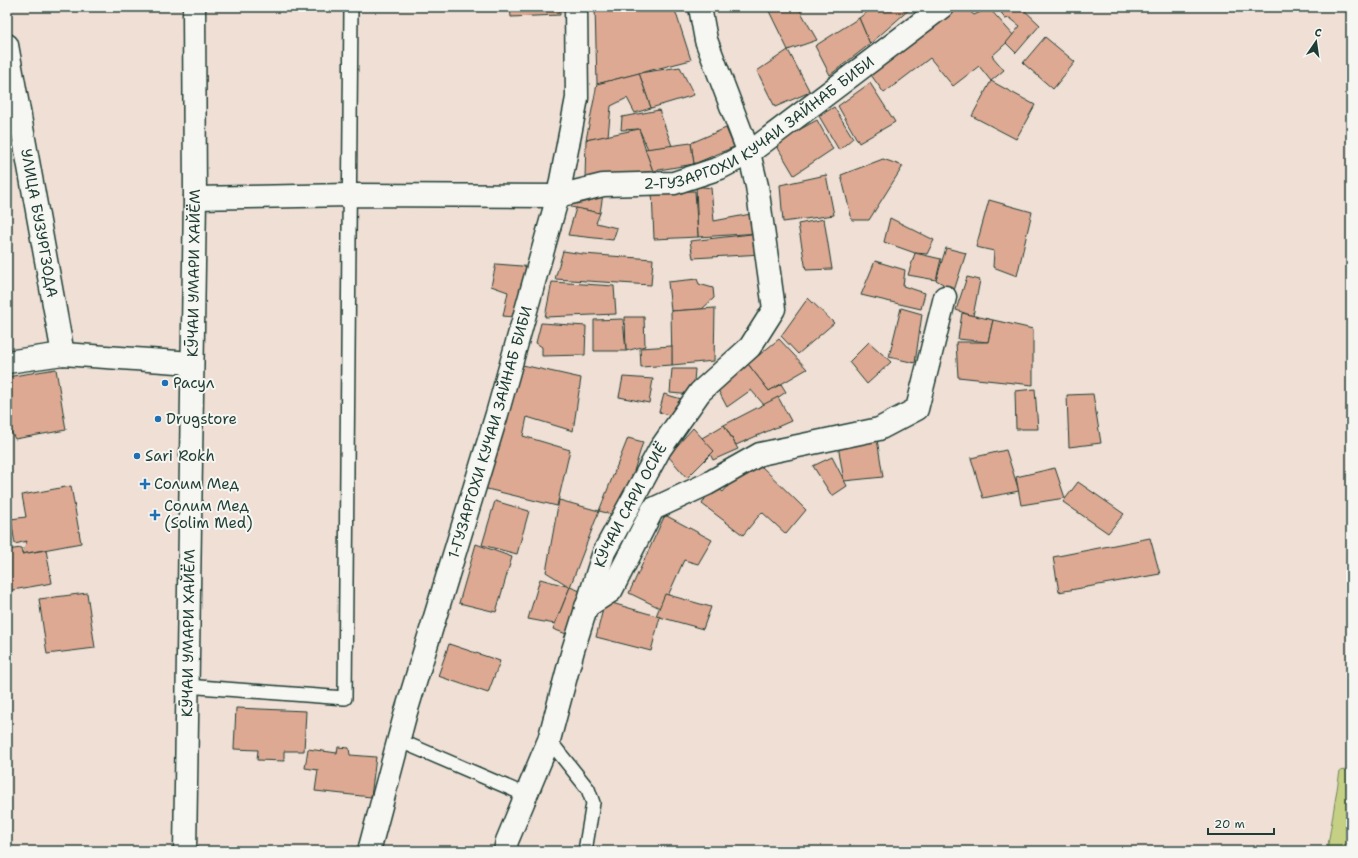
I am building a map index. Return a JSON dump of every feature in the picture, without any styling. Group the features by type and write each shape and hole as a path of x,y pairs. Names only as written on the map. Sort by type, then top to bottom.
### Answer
{"street":[{"name":"КӮЧАИ УМАРИ ХАЙЁМ","path":"185,851 186,686 195,198 194,7"},
{"name":"1-ГУЗАРГОХИ КУЧАИ ЗАЙНАБ БИБИ","path":"369,851 398,740 498,414 558,196 577,98 576,7"},
{"name":"КӮЧАИ САРИ ОСИЁ","path":"505,851 507,841 549,740 586,607 604,552 660,449 700,392 750,347 774,309 757,186 749,153 706,40 700,7"},
{"name":"2-ГУЗАРГОХИ КУЧАИ ЗАЙНАБ БИБИ","path":"195,198 349,195 558,196 603,186 674,183 720,168 749,153 942,7"},
{"name":"УЛИЦА БУЗУРГЗОДА","path":"8,56 63,354"},
{"path":"586,607 611,591 654,509 707,484 760,454 879,428 917,409 945,297"},
{"path":"7,362 63,354 192,363"}],"lane":[{"path":"186,686 345,698 351,7"},
{"path":"398,740 526,795"},
{"path":"549,740 588,789 593,803 585,851"}],"green space":[{"path":"1351,769 1351,851 1327,851 1340,771"}],"building":[{"path":"510,7 560,7 560,15 511,17"},
{"path":"595,7 621,7 623,13 660,7 674,7 691,60 597,84"},
{"path":"767,7 798,7 817,40 788,50"},
{"path":"874,7 912,7 870,44 859,18"},
{"path":"958,7 965,7 974,15 989,8 1014,36 992,56 1004,70 991,81 979,66 953,86 930,58 884,93 871,75"},
{"path":"1008,7 1021,7 1040,25 1016,53 1006,43 1020,26 1010,18 1005,19 1001,12"},
{"path":"859,18 870,44 830,75 815,46"},
{"path":"1045,37 1075,62 1053,89 1023,63"},
{"path":"788,50 810,92 775,107 757,71"},
{"path":"680,67 694,95 651,108 639,73"},
{"path":"639,73 651,108 635,113 627,98 611,106 608,136 586,140 597,84"},
{"path":"991,81 1035,105 1016,139 972,116"},
{"path":"870,83 895,122 859,143 838,106"},
{"path":"834,107 853,138 839,150 819,116"},
{"path":"659,110 672,146 648,149 639,129 621,130 622,117"},
{"path":"817,120 833,149 794,175 775,143"},
{"path":"726,128 734,147 694,164 691,143"},
{"path":"639,129 653,171 585,179 586,140"},
{"path":"691,143 694,164 653,171 645,149"},
{"path":"883,159 903,166 869,220 852,220 841,175"},
{"path":"826,175 834,215 783,222 780,185"},
{"path":"696,186 711,188 714,221 756,213 760,233 698,237"},
{"path":"695,191 698,237 654,239 652,192"},
{"path":"576,192 603,194 600,213 571,207"},
{"path":"989,200 1032,212 1017,276 993,267 994,251 976,247"},
{"path":"576,208 600,213 596,223 617,228 613,240 568,235"},
{"path":"890,218 934,240 927,254 915,253 884,242"},
{"path":"824,219 832,269 806,270 798,224"},
{"path":"760,233 762,254 693,258 690,241"},
{"path":"946,248 966,253 952,297 941,290 943,284 936,280"},
{"path":"563,251 583,254 653,259 651,285 555,279"},
{"path":"915,253 941,259 936,280 908,275"},
{"path":"875,261 905,270 903,286 925,293 921,309 861,295"},
{"path":"496,264 534,267 524,318 503,316 508,292 491,286"},
{"path":"967,277 980,280 973,316 956,310"},
{"path":"697,279 699,284 713,288 714,298 702,309 671,311 668,282"},
{"path":"552,282 614,286 616,314 545,317"},
{"path":"808,298 834,323 798,354 781,336"},
{"path":"715,308 714,361 672,365 671,311"},
{"path":"901,308 922,314 915,363 889,357"},
{"path":"962,313 993,320 988,342 958,339"},
{"path":"625,317 644,317 645,346 626,351"},
{"path":"623,319 626,351 594,351 594,320"},
{"path":"993,320 1033,329 1033,385 958,377 956,342 988,342"},
{"path":"541,323 586,326 585,355 542,356 542,347 536,343"},
{"path":"779,339 807,369 769,391 748,364"},
{"path":"869,342 891,362 867,384 849,362"},
{"path":"672,346 672,365 641,367 640,348"},
{"path":"518,364 581,378 573,431 527,417 523,436 570,450 557,506 483,488"},
{"path":"748,364 769,391 781,384 786,392 765,406 751,390 727,407 717,388"},
{"path":"56,369 66,430 15,439 10,430 7,430 7,377"},
{"path":"672,369 695,369 693,395 670,393"},
{"path":"623,377 653,379 649,403 619,397"},
{"path":"1035,389 1038,429 1016,429 1015,391"},
{"path":"664,394 685,400 682,419 659,412"},
{"path":"1093,394 1101,443 1069,447 1067,395"},
{"path":"778,397 791,421 736,445 724,425"},
{"path":"724,425 738,449 713,460 702,438"},
{"path":"693,428 714,451 687,478 668,456"},
{"path":"628,438 643,442 634,471 642,473 619,516 599,511"},
{"path":"877,439 883,477 844,481 838,445"},
{"path":"1006,450 1019,491 983,498 971,458"},
{"path":"832,457 847,486 832,496 813,466"},
{"path":"756,461 806,510 786,534 762,512 743,535 702,504 713,484 723,492 738,474 744,477"},
{"path":"1055,468 1065,498 1021,505 1016,477"},
{"path":"1078,482 1124,514 1108,533 1063,502"},
{"path":"71,486 81,543 22,554 27,541 15,544 11,519 26,517 22,495"},
{"path":"559,500 599,511 570,587 546,572"},
{"path":"495,501 529,511 517,554 482,545"},
{"path":"665,515 712,540 698,564 684,560 662,609 629,593"},
{"path":"1150,538 1160,574 1059,592 1053,557"},
{"path":"476,544 512,557 496,612 459,603"},
{"path":"21,548 22,554 46,550 52,583 7,591 7,550"},
{"path":"540,579 570,587 555,624 528,619"},
{"path":"570,587 588,594 577,638 553,629"},
{"path":"87,593 95,648 47,654 39,599"},
{"path":"665,594 711,607 703,629 656,616"},
{"path":"605,601 660,617 651,651 596,637"},
{"path":"449,644 500,661 488,693 438,676"},
{"path":"236,708 306,711 304,751 284,751 284,761 257,760 258,750 234,749"},
{"path":"338,747 349,748 350,755 376,757 371,797 315,791 318,770 305,768 308,749 337,753"}],"place":[{"name":"Расул","path":"165,383"},
{"name":"Drugstore","path":"158,419"},
{"name":"Sari Rokh","path":"137,456"},
{"name":"Солим Мед","path":"145,484"},
{"name":"Солим Мед (Solim Med)","path":"155,515"}]}
